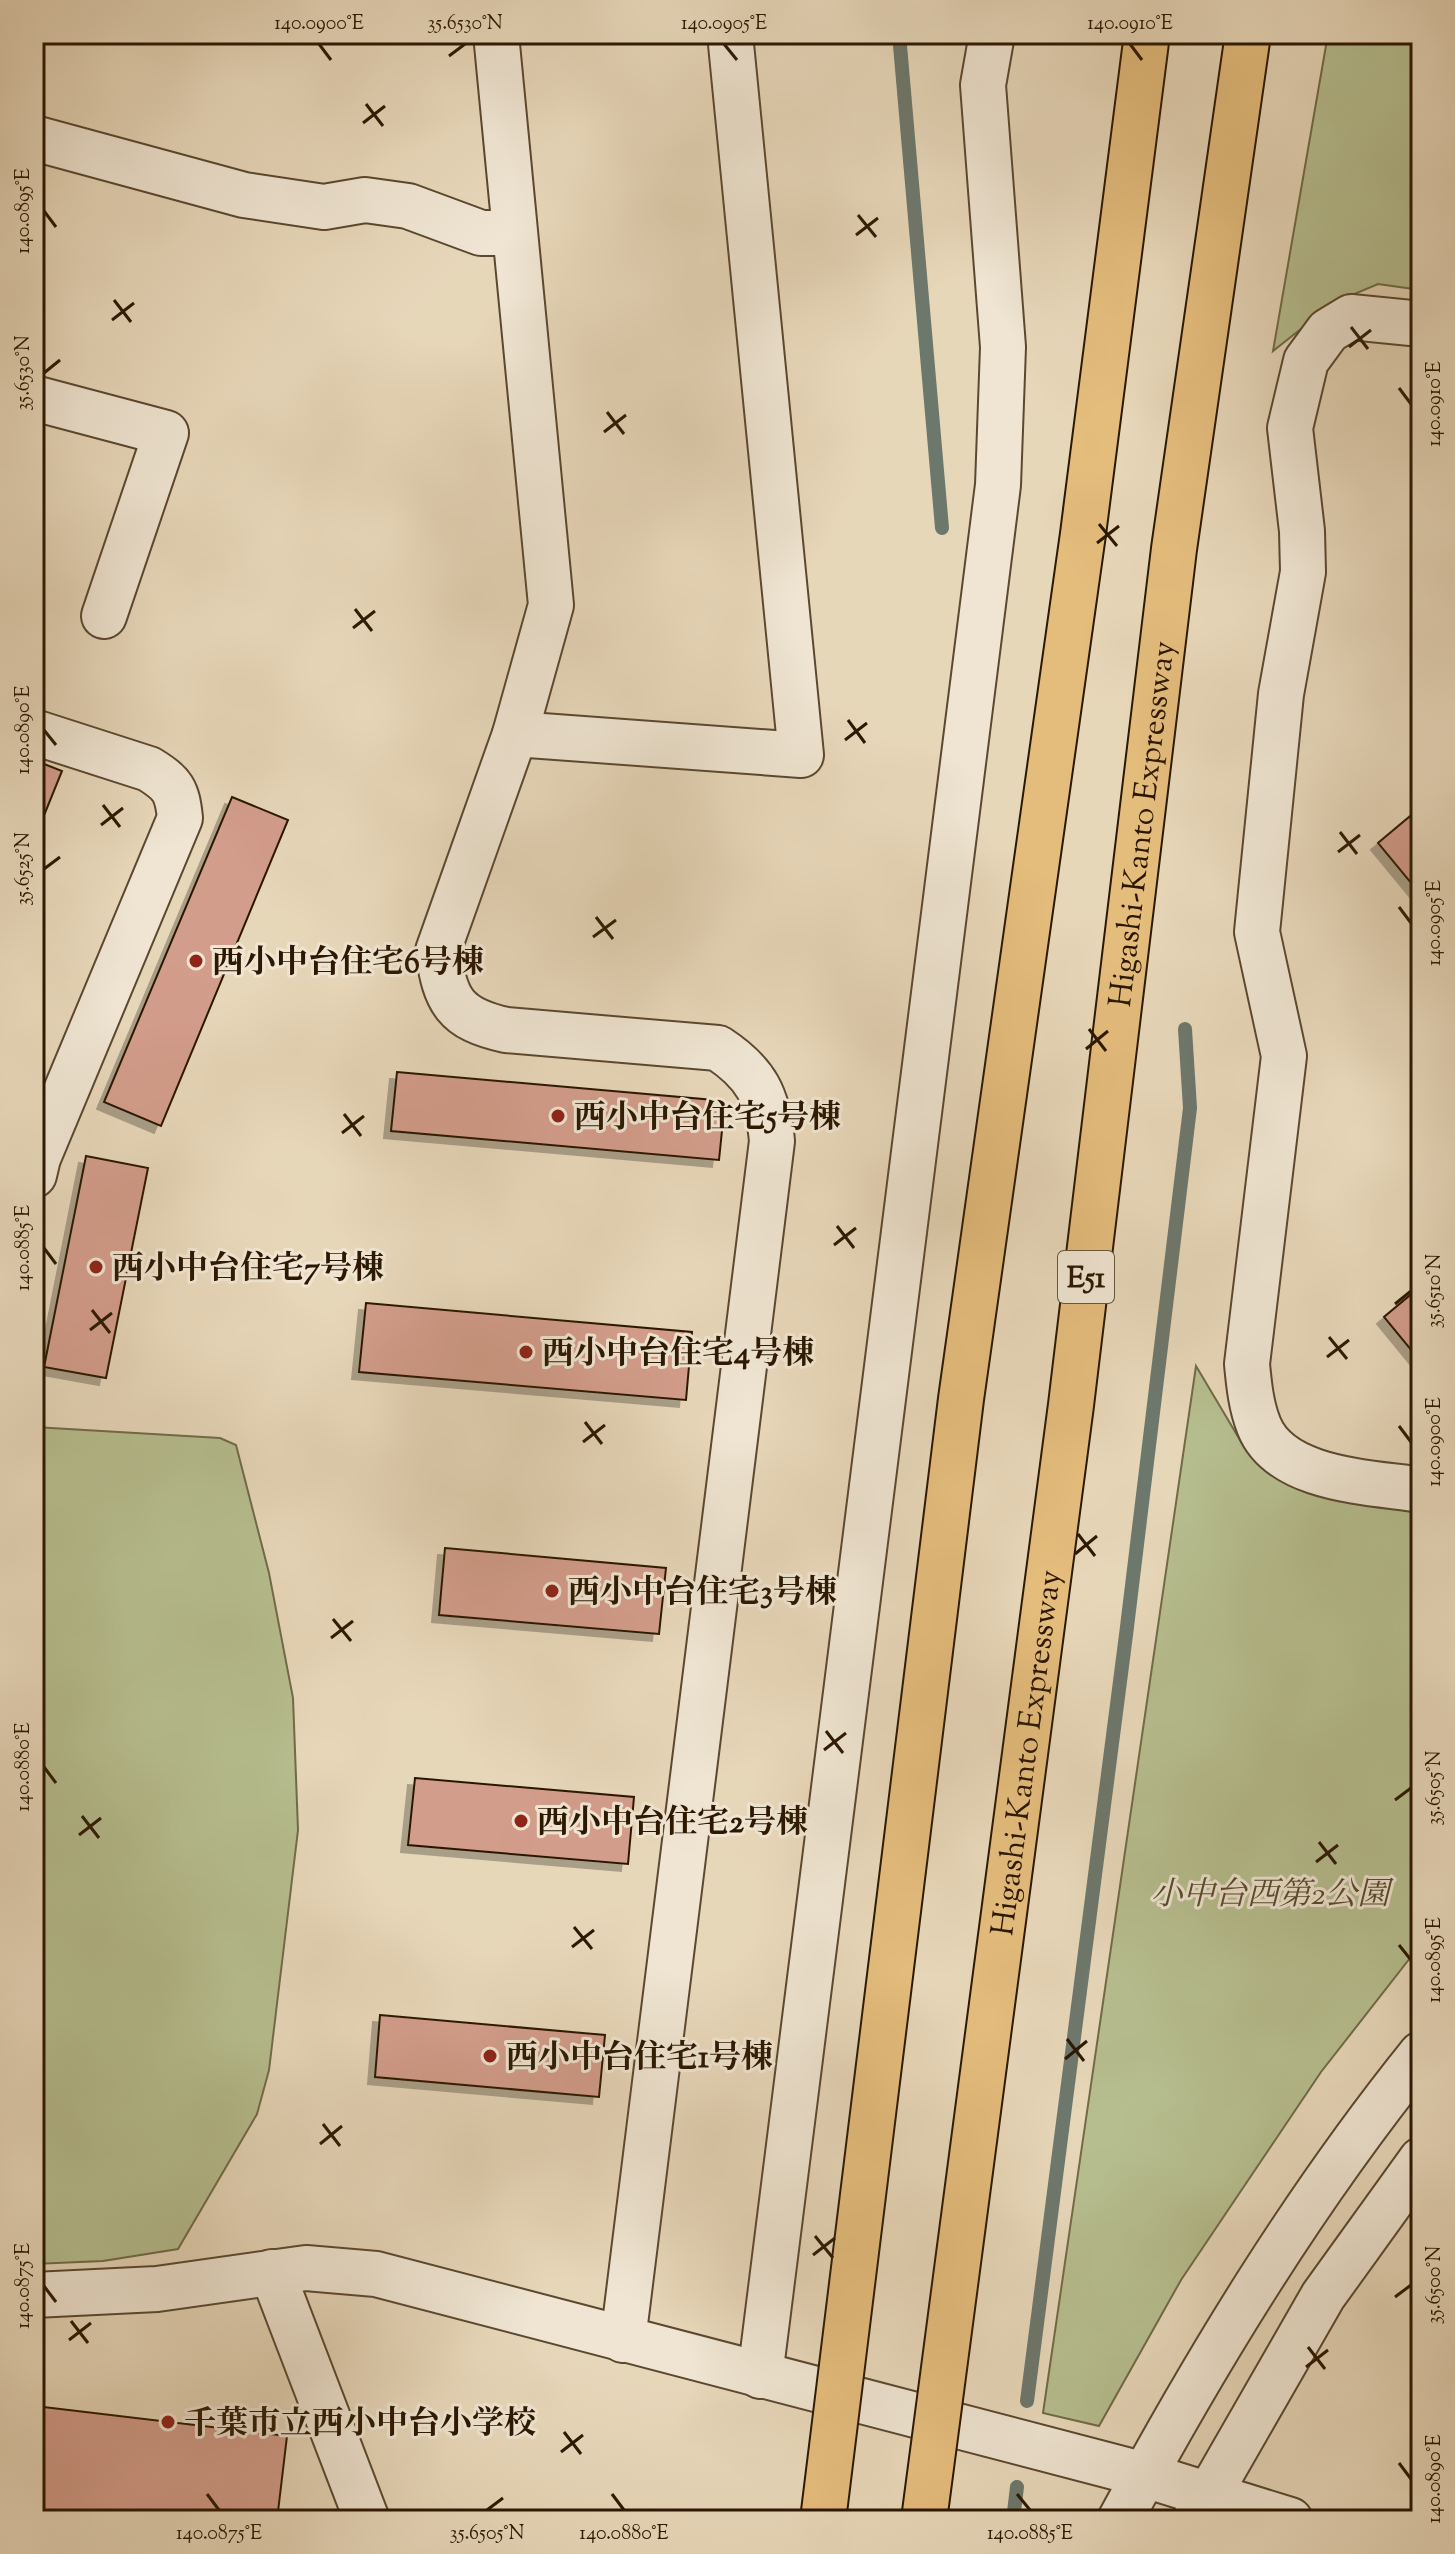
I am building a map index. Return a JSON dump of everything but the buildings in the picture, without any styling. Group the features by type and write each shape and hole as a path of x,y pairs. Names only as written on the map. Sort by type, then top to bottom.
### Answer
{"highway":[{"path":"823,2520 961,1399 1083,534 1147,34"},
{"name":"Higashi-Kanto Expressway","path":"924,2520 1071,1405 1174,549 1248,34"}],"street":[{"path":"496,34 551,605 515,734 438,951 442,984 455,1005 478,1024 506,1030 718,1048 740,1063 758,1087 769,1114 772,1141 623,2340"},
{"path":"515,734 801,755 730,34"},
{"path":"760,2376 998,485 1003,347 983,85 992,34"},
{"path":"34,138 244,195 324,207 365,200 408,206 481,233 514,233"},
{"path":"1421,324 1351,317 1328,331 1306,361 1290,428 1302,531 1303,572 1281,694 1257,932 1284,1056 1247,1364 1250,1397 1260,1428 1277,1450 1320,1475 1421,1490"},
{"path":"34,398 166,433 104,616"},
{"path":"34,732 149,769 166,780 178,795 180,818 43,1145 34,1175"},
{"path":"1120,2520 1261,2275 1388,2095 1421,2054"},
{"path":"1200,2508 1323,2296 1421,2160"},
{"path":"34,2295 157,2289 306,2268 376,2274 1145,2475 1200,2508 1290,2520"},
{"path":"272,2272 367,2520"}],"green space":[{"path":"1328,34 1421,34 1421,290 1378,284 1335,302 1273,351"},
{"name":"小中台西第2公園","path":"1196,1366 1246,1450 1305,1489 1421,1510 1421,1944 1321,2072 1181,2280 1099,2426 1043,2413"},
{"path":"34,1427 220,1438 236,1445 269,1573 293,1698 298,1830 269,2070 257,2114 178,2249 103,2261 34,2264"}],"waterway":[{"path":"899,34 942,528"},
{"path":"1027,2401 1126,1635 1190,1108 1185,1029"},
{"path":"1013,2520 1017,2487"}],"place":[{"name":"西小中台住宅6号棟","path":"196,961"},
{"name":"西小中台住宅5号棟","path":"558,1116"},
{"name":"西小中台住宅7号棟","path":"96,1267"},
{"name":"西小中台住宅4号棟","path":"526,1352"},
{"name":"西小中台住宅3号棟","path":"552,1591"},
{"name":"西小中台住宅2号棟","path":"521,1821"},
{"name":"西小中台住宅1号棟","path":"490,2056"},
{"name":"千葉市立西小中台小学校","path":"168,2422"}]}
